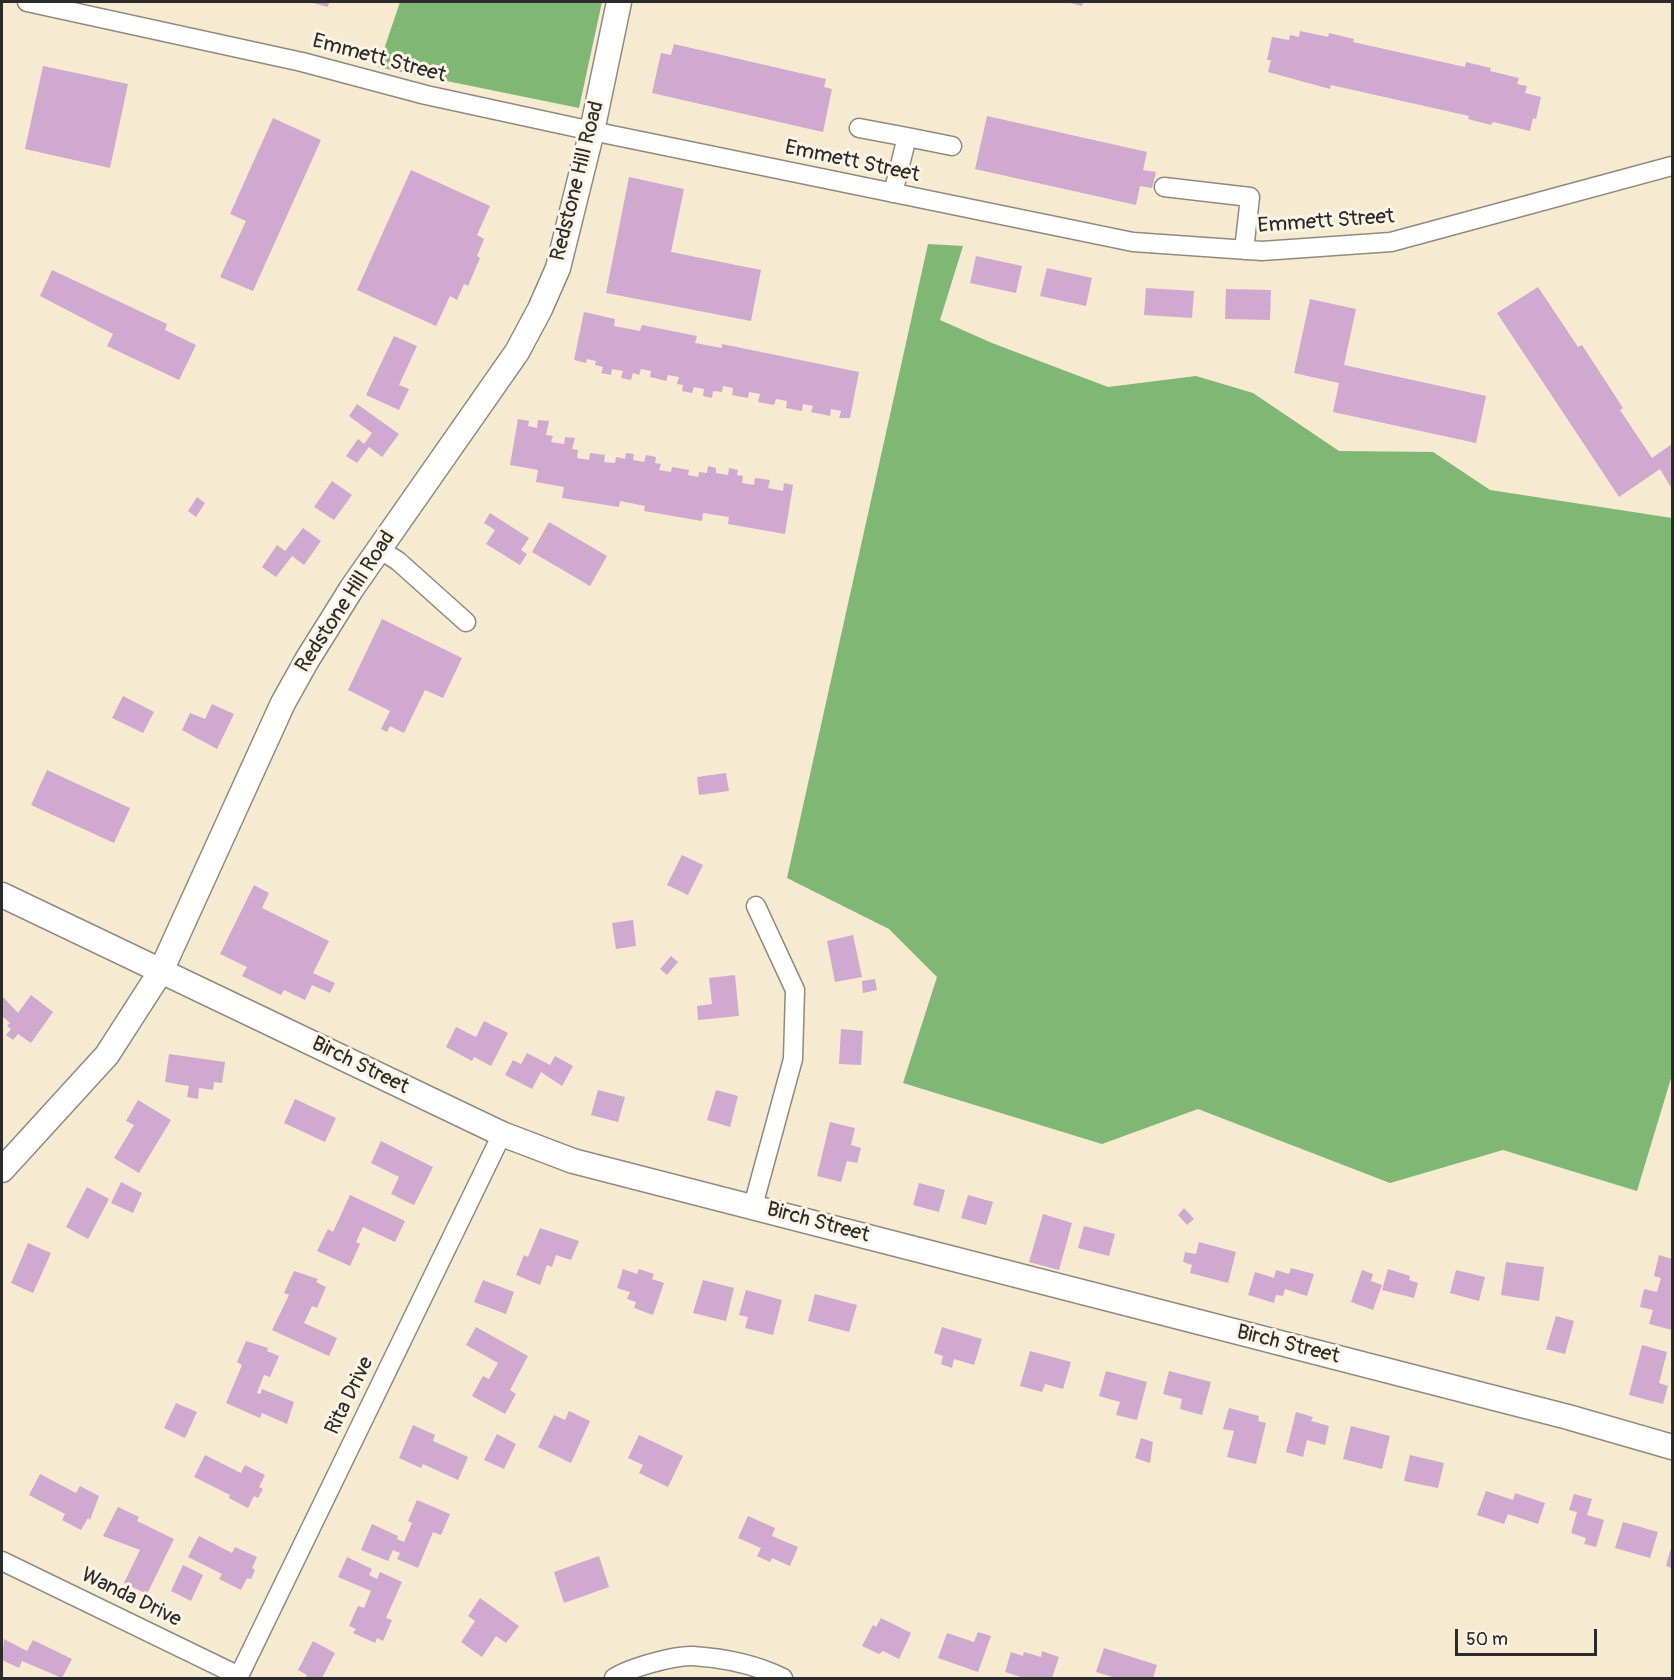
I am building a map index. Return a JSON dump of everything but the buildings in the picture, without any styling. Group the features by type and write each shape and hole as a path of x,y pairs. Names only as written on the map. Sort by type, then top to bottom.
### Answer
{"main road":[{"name":"Redstone Hill Road","path":"2,1170 107,1055 161,971 283,703 352,588 517,352 540,309 558,268 592,131 619,2"},
{"name":"Birch Street","path":"2,895 502,1134 573,1161 1568,1417 1672,1447"}],"street":[{"name":"Emmett Street","path":"27,2 302,62 426,95 1133,242 1262,251 1391,242 1672,166"},
{"path":"859,128 952,146"},
{"path":"893,193 907,137"},
{"path":"1164,187 1250,197 1244,250"},
{"path":"379,549 398,561 466,622"},
{"path":"753,1206 794,1059 795,990 756,906"},
{"name":"Rita Drive","path":"239,1677 502,1134"},
{"name":"Wanda Drive","path":"2,1561 239,1677"},
{"path":"614,1678 624,1671 691,1656 764,1669 783,1678"}],"green space":[{"path":"400,2 602,2 579,108 378,67"},
{"path":"928,244 963,246 940,320 992,343 1108,387 1196,376 1253,393 1339,451 1433,452 1490,490 1672,518 1672,1075 1637,1191 1503,1150 1390,1183 1198,1109 1102,1144 903,1083 937,977 889,929 787,878"}]}
